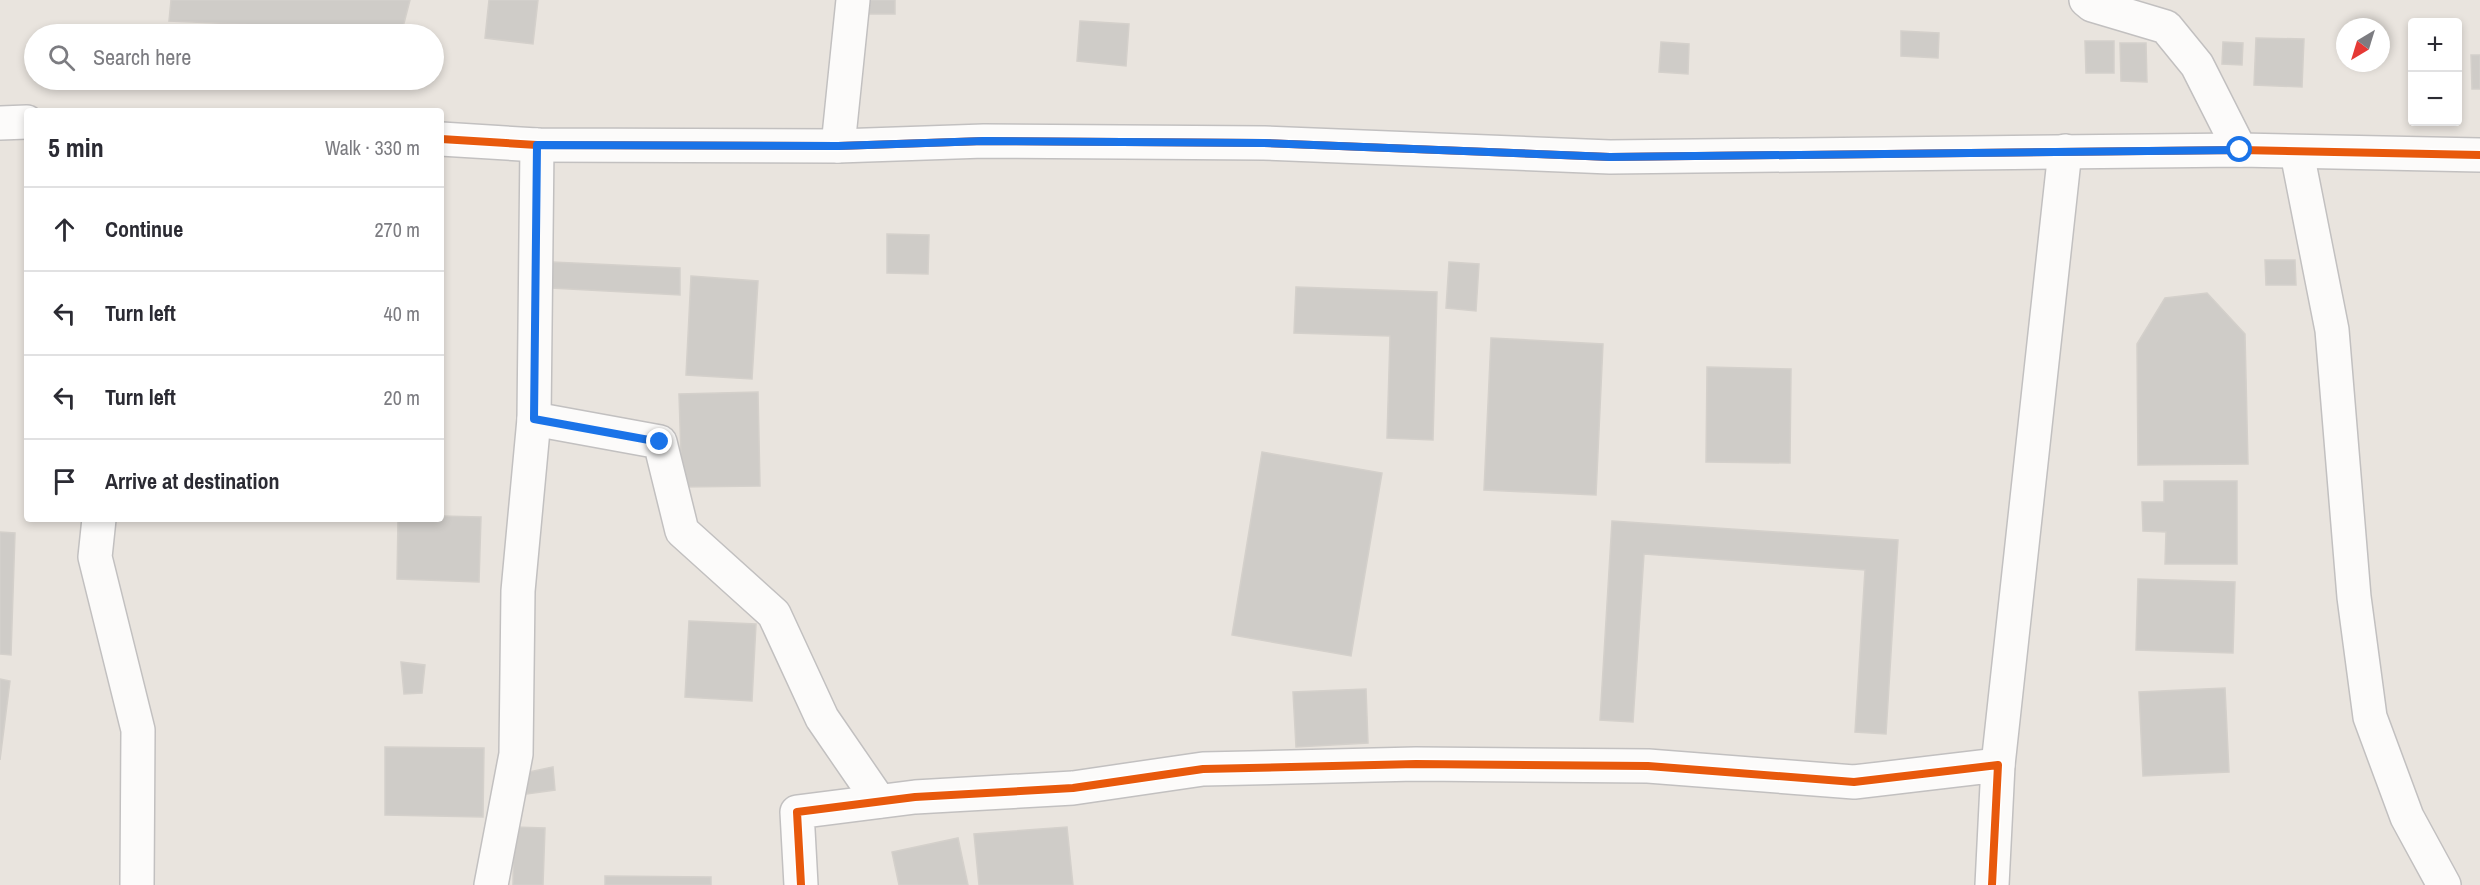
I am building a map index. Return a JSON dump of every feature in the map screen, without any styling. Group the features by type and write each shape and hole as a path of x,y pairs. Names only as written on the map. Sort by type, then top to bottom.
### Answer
{"street":[{"path":"838,146 853,0"},
{"path":"2086,0 2092,5 2166,27 2197,65 2240,150"},
{"path":"0,123 24,122"},
{"path":"444,139 537,145 838,146 984,141 1264,143 1610,157 2240,150 2297,153 2480,155"},
{"path":"491,885 516,754 519,591 534,419 537,145"},
{"path":"1992,885 1998,765 2065,151"},
{"path":"2297,153 2332,330 2355,597 2370,717 2407,817 2444,885"},
{"path":"534,419 660,442 682,531 774,614 822,718 879,801"},
{"path":"99,522 95,557 138,730 137,885"},
{"path":"801,885 797,812 915,797 1073,788 1203,769 1416,764 1648,766 1854,782 1998,765"}],"building":[{"path":"171,0 410,0 404,24 239,24 169,21"},
{"path":"489,0 538,0 533,44 485,38"},
{"path":"869,0 895,0 895,14 869,14"},
{"path":"1080,21 1129,24 1126,66 1077,61"},
{"path":"1901,31 1939,33 1938,58 1901,56"},
{"path":"2256,38 2304,39 2302,87 2254,85"},
{"path":"2085,41 2114,41 2114,73 2086,73"},
{"path":"1661,42 1689,44 1688,74 1659,72"},
{"path":"2223,42 2243,43 2242,65 2222,64"},
{"path":"2120,43 2146,43 2147,82 2121,81"},
{"path":"2471,55 2480,55 2480,89 2472,89"},
{"path":"887,234 929,235 928,274 887,273"},
{"path":"2265,260 2295,260 2296,285 2266,285"},
{"path":"552,262 680,268 680,295 551,288"},
{"path":"1449,262 1479,264 1476,311 1446,308"},
{"path":"691,276 758,281 752,379 686,375"},
{"path":"1296,287 1437,292 1433,440 1387,438 1390,336 1294,333"},
{"path":"2207,293 2245,334 2248,464 2138,465 2137,344 2165,298"},
{"path":"1491,338 1603,344 1596,495 1484,490"},
{"path":"1707,367 1791,369 1790,463 1706,462"},
{"path":"758,392 760,486 682,487 679,394"},
{"path":"1262,452 1382,473 1351,656 1232,635"},
{"path":"2164,481 2237,481 2237,564 2165,564 2166,532 2143,531 2142,502 2164,502"},
{"path":"444,516 481,517 479,582 397,579 398,522 444,522"},
{"path":"1612,521 1898,540 1886,734 1855,732 1865,570 1644,554 1633,722 1600,720"},
{"path":"0,532 15,533 11,655 0,654"},
{"path":"2138,579 2235,582 2233,653 2136,650"},
{"path":"689,621 756,624 752,701 685,697"},
{"path":"401,662 425,665 422,693 404,694"},
{"path":"0,679 10,681 0,760"},
{"path":"2225,688 2229,772 2143,776 2139,692"},
{"path":"1366,689 1368,743 1296,747 1293,692"},
{"path":"385,747 484,748 483,817 385,815"},
{"path":"553,767 555,790 527,794 524,773"},
{"path":"514,827 545,828 543,885 513,885"},
{"path":"1067,827 1073,885 979,885 974,834"},
{"path":"958,838 968,885 899,885 892,852"},
{"path":"605,876 711,877 711,885 605,885"}],"cycle path":[{"path":"444,139 537,145 838,146 984,141 1264,143 1610,157 2240,150 2480,155"},
{"path":"801,885 797,812 915,797 1073,788 1203,769 1416,764 1648,766 1854,782 1998,765 1992,885"}],"route":[{"path":"660,442 534,419 537,145 838,146 984,141 1264,143 1610,157 2240,150"}]}
